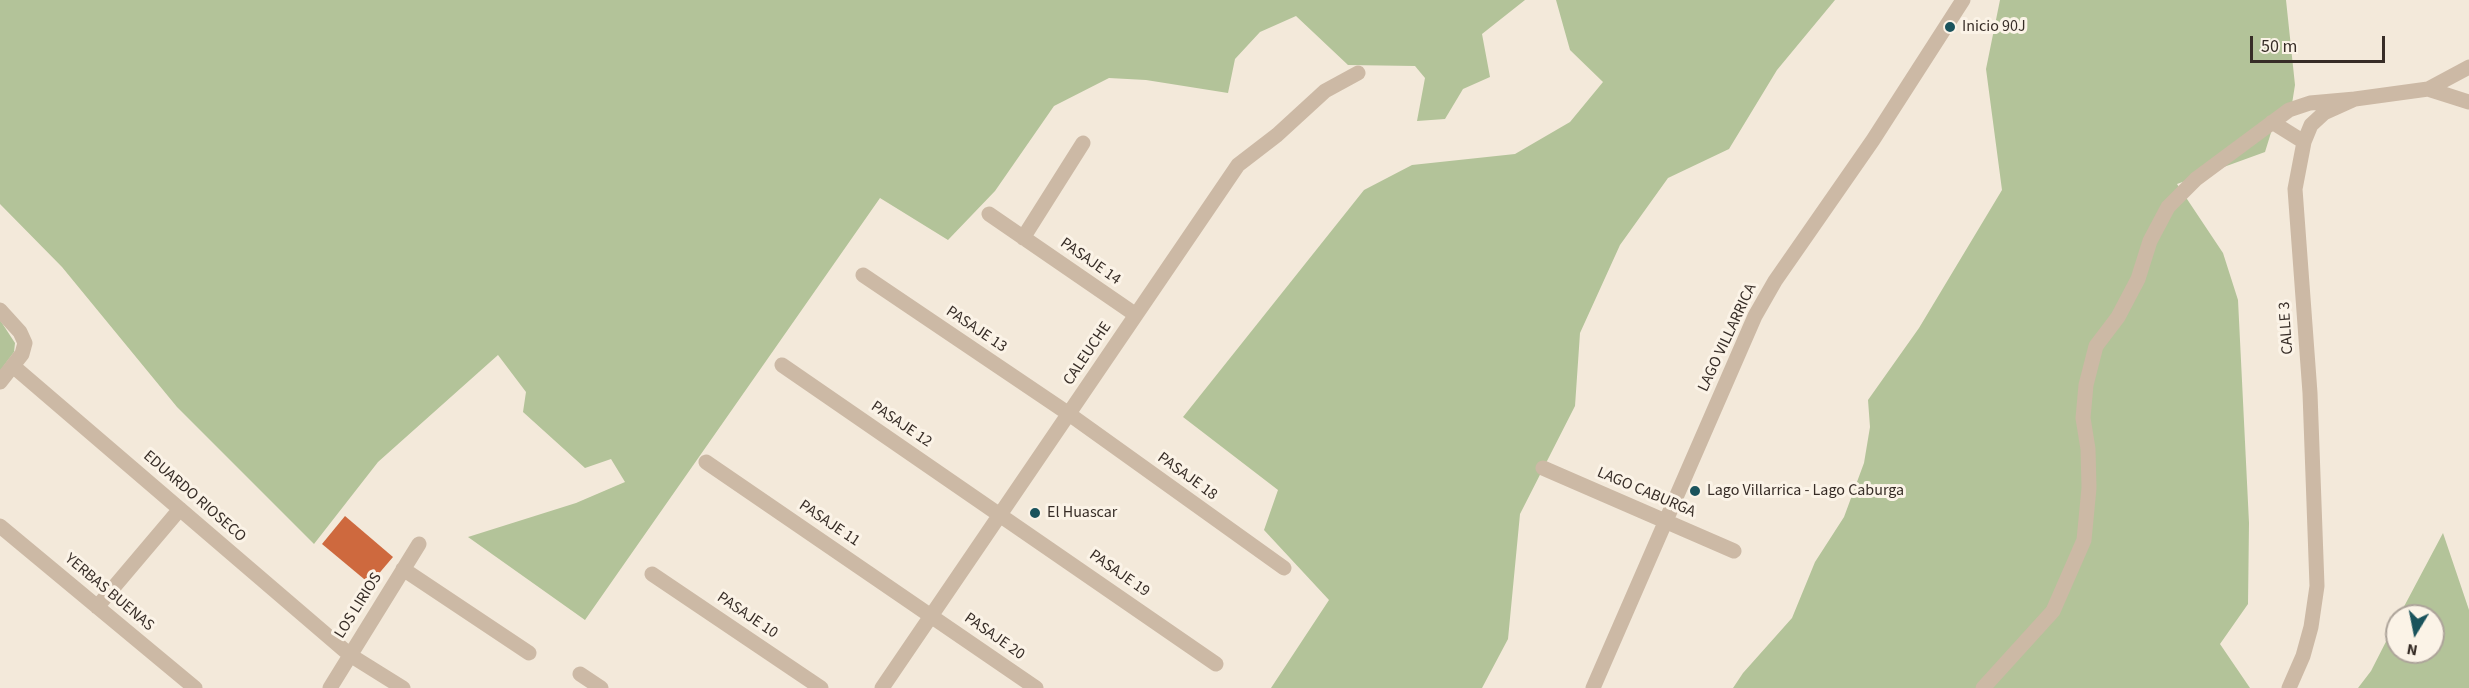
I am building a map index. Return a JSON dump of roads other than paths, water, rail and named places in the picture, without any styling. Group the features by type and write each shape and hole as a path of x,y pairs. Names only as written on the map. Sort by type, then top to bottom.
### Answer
{"street":[{"name":"LAGO VILLARRICA","path":"1593,688 1755,316 1775,281 1873,140 1963,0"},
{"path":"2428,89 2469,67"},
{"name":"CALEUCHE","path":"882,688 1238,165 1277,135 1325,91 1358,73"},
{"path":"2428,89 2469,102"},
{"name":"CALLE 3","path":"2289,688 2303,656 2311,627 2317,586 2310,393 2295,189 2304,142 2311,124 2324,113 2355,99 2428,89"},
{"path":"1983,688 2053,611 2084,540 2089,489 2088,448 2083,418 2086,385 2097,346 2118,317 2138,279 2150,241 2168,207 2196,179 2289,111 2310,104 2355,99"},
{"path":"2272,122 2304,142"},
{"path":"1023,238 1083,143"},
{"name":"PASAJE 14","path":"989,214 1136,315"},
{"name":"PASAJE 13","path":"863,275 1069,414"},
{"path":"0,310 20,332 25,343 22,354 0,382"},
{"name":"PASAJE 12","path":"782,365 1000,514"},
{"name":"EDUARDO RIOSECO","path":"14,366 350,655"},
{"name":"PASAJE 18","path":"1069,414 1284,568"},
{"name":"PASAJE 11","path":"706,462 931,615"},
{"name":"LAGO CABURGA","path":"1543,468 1734,551"},
{"path":"97,607 180,509"},
{"name":"PASAJE 19","path":"1000,514 1216,664"},
{"name":"YERBAS BUENAS","path":"0,526 195,688"},
{"name":"LOS LIRIOS","path":"330,688 419,544"},
{"path":"404,569 529,653"},
{"name":"PASAJE 10","path":"652,574 821,688"},
{"name":"PASAJE 20","path":"931,615 1036,688"},
{"path":"350,655 403,688"},
{"path":"580,674 601,688"}],"place":[{"name":"Inicio 90J","path":"1950,27"},
{"name":"Lago Villarrica - Lago Caburga","path":"1695,491"},
{"name":"El Huascar","path":"1035,513"}]}
